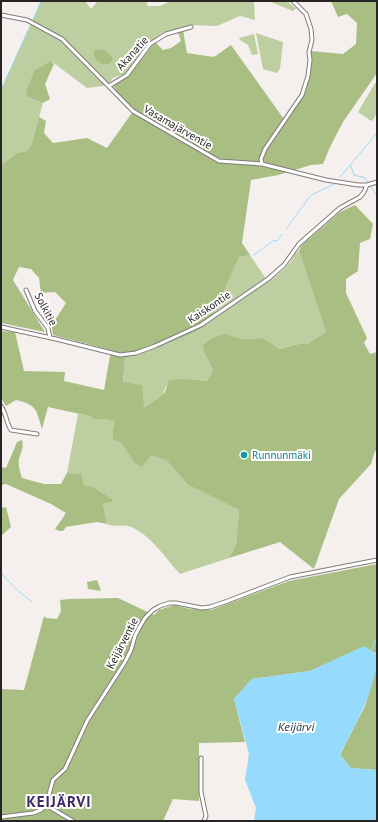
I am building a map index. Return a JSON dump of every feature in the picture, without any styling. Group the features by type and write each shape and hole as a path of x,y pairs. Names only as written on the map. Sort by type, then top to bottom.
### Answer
{"street":[{"path":"262,164 265,148 302,95 308,76 310,64 309,52 312,40 311,29 306,14 293,1"},
{"name":"Vasamajärventie","path":"1,15 27,20 62,39 133,111 219,161 262,164 326,180 358,185 366,185 377,182"},
{"name":"Akanatie","path":"109,86 127,75 150,44 166,34 191,27"},
{"name":"Kaiskontie","path":"1,327 125,355 143,350 201,325 268,279 284,265 296,247 340,208 360,197 364,192 366,185"},
{"name":"Solkitie","path":"26,290 35,311 48,328 50,338"},
{"path":"1,406 4,409 11,430 37,434"},
{"name":"Keijärventie","path":"46,805 53,780 65,769 87,721 125,662 139,628 145,618 153,610 169,603 202,608 225,602 290,577 377,560"},
{"path":"201,758 201,792 206,816 204,821"},
{"path":"1,817 33,813 41,810 46,805 73,821"},
{"path":"7,816 10,821"}],"green space":[{"path":"41,1 85,1 91,9 98,1 146,1 148,6 160,6 171,1 254,1 255,20 240,16 217,26 192,25 162,33 146,46 130,69 124,74 113,78 110,82 103,86 87,88 51,61 28,97 43,103 31,146 27,151 17,153 1,165 1,90"},
{"path":"268,1 288,1 296,8 293,11"},
{"path":"331,1 377,1 377,73 343,122 323,164 311,165 278,175 251,180 242,243 250,255 239,257 219,303 206,326 191,334 139,355 125,358 123,382 142,385 144,408 165,392 169,380 187,379 207,381 213,370 202,346 212,338 225,333 239,338 263,338 279,349 299,344 307,344 326,332 299,251 301,246 340,212 355,205 373,224 370,239 360,243 358,271 346,279 346,293 367,338 364,343 370,354 377,352 377,451 375,451 371,464 339,499 314,569 280,542 229,558 236,545 239,510 188,485 166,460 151,455 142,467 134,463 122,444 112,439 114,421 103,419 96,420 89,416 48,407 42,429 37,412 32,406 16,400 6,406 1,398 1,331 15,332 24,371 65,372 64,381 104,390 111,350 53,335 51,322 57,317 66,303 55,292 41,293 39,278 31,269 19,267 13,280 45,332 1,323 1,165 17,153 27,151 31,146 39,117 46,121 44,133 53,143 87,138 107,148 134,110 118,94 113,86 131,73 155,42 163,50 171,48 181,41 178,32 183,30 187,53 214,57 231,45 286,122 306,89 310,72 311,51 343,54 356,44 357,23 347,14 338,17"},
{"path":"256,33 283,42 280,69 277,73 263,69"},
{"path":"254,34 258,54 252,55 248,45 239,38"},
{"path":"98,49 107,52 113,59 109,64 101,63 94,57 94,51"},
{"path":"51,61 54,64 45,84 50,99 43,103 28,97 26,91 35,70"},
{"path":"375,83 377,84 377,113 371,121 358,112"},
{"path":"299,251 326,332 307,344 299,344 278,349 263,338 238,338 225,333 212,338 202,347 213,370 207,381 187,379 166,386 161,396 144,408 123,382 125,358 139,355 191,334 206,326 219,303 239,257 250,255 268,282 284,269"},
{"path":"78,414 89,416 96,420 103,419 114,421 112,439 122,444 134,463 151,454 166,460 188,485 239,510 236,545 229,558 180,574 157,547 136,529 124,525 114,526 107,524 103,504 115,501 92,486 83,485 76,474 67,473"},
{"path":"22,440 23,443 19,459 19,468 22,478 44,484 61,484 67,473 81,473 84,485 92,486 115,501 103,504 107,524 97,522 66,527 63,531 59,531 55,529 66,513 51,504 6,484 1,485 1,467 6,468 17,442"},
{"path":"6,507 11,527 1,536 1,508"},
{"path":"377,564 377,654 364,647 310,671 252,679 234,699 245,742 199,743 199,801 173,799 163,821 1,821 1,689 24,690 44,616 46,618 57,619 61,611 60,600 118,598 154,615 159,610 174,605 190,609 211,610 289,581"},
{"path":"97,580 101,591 88,589 87,582"},
{"path":"377,666 377,770 351,768 340,755 365,706"}],"water":[{"name":"Keijärvi","path":"364,646 377,655 376,668 364,706 340,755 351,768 377,770 377,821 254,821 256,808 245,780 249,754 234,699 252,679 310,671"}],"waterway":[{"path":"33,20 41,1"},
{"path":"1,90 30,26"},
{"path":"340,177 377,133"},
{"path":"351,166 354,175 365,178 368,182"},
{"path":"286,229 313,194 335,184"},
{"path":"371,187 377,196"},
{"path":"254,255 274,240 277,241 282,234"},
{"path":"1,573 17,590 32,602"},
{"path":"371,651 377,637"}],"place":[{"name":"Runnunmäki","path":"244,455"}],"district":[{"name":"KEIJÄRVI","path":"59,802"}]}
